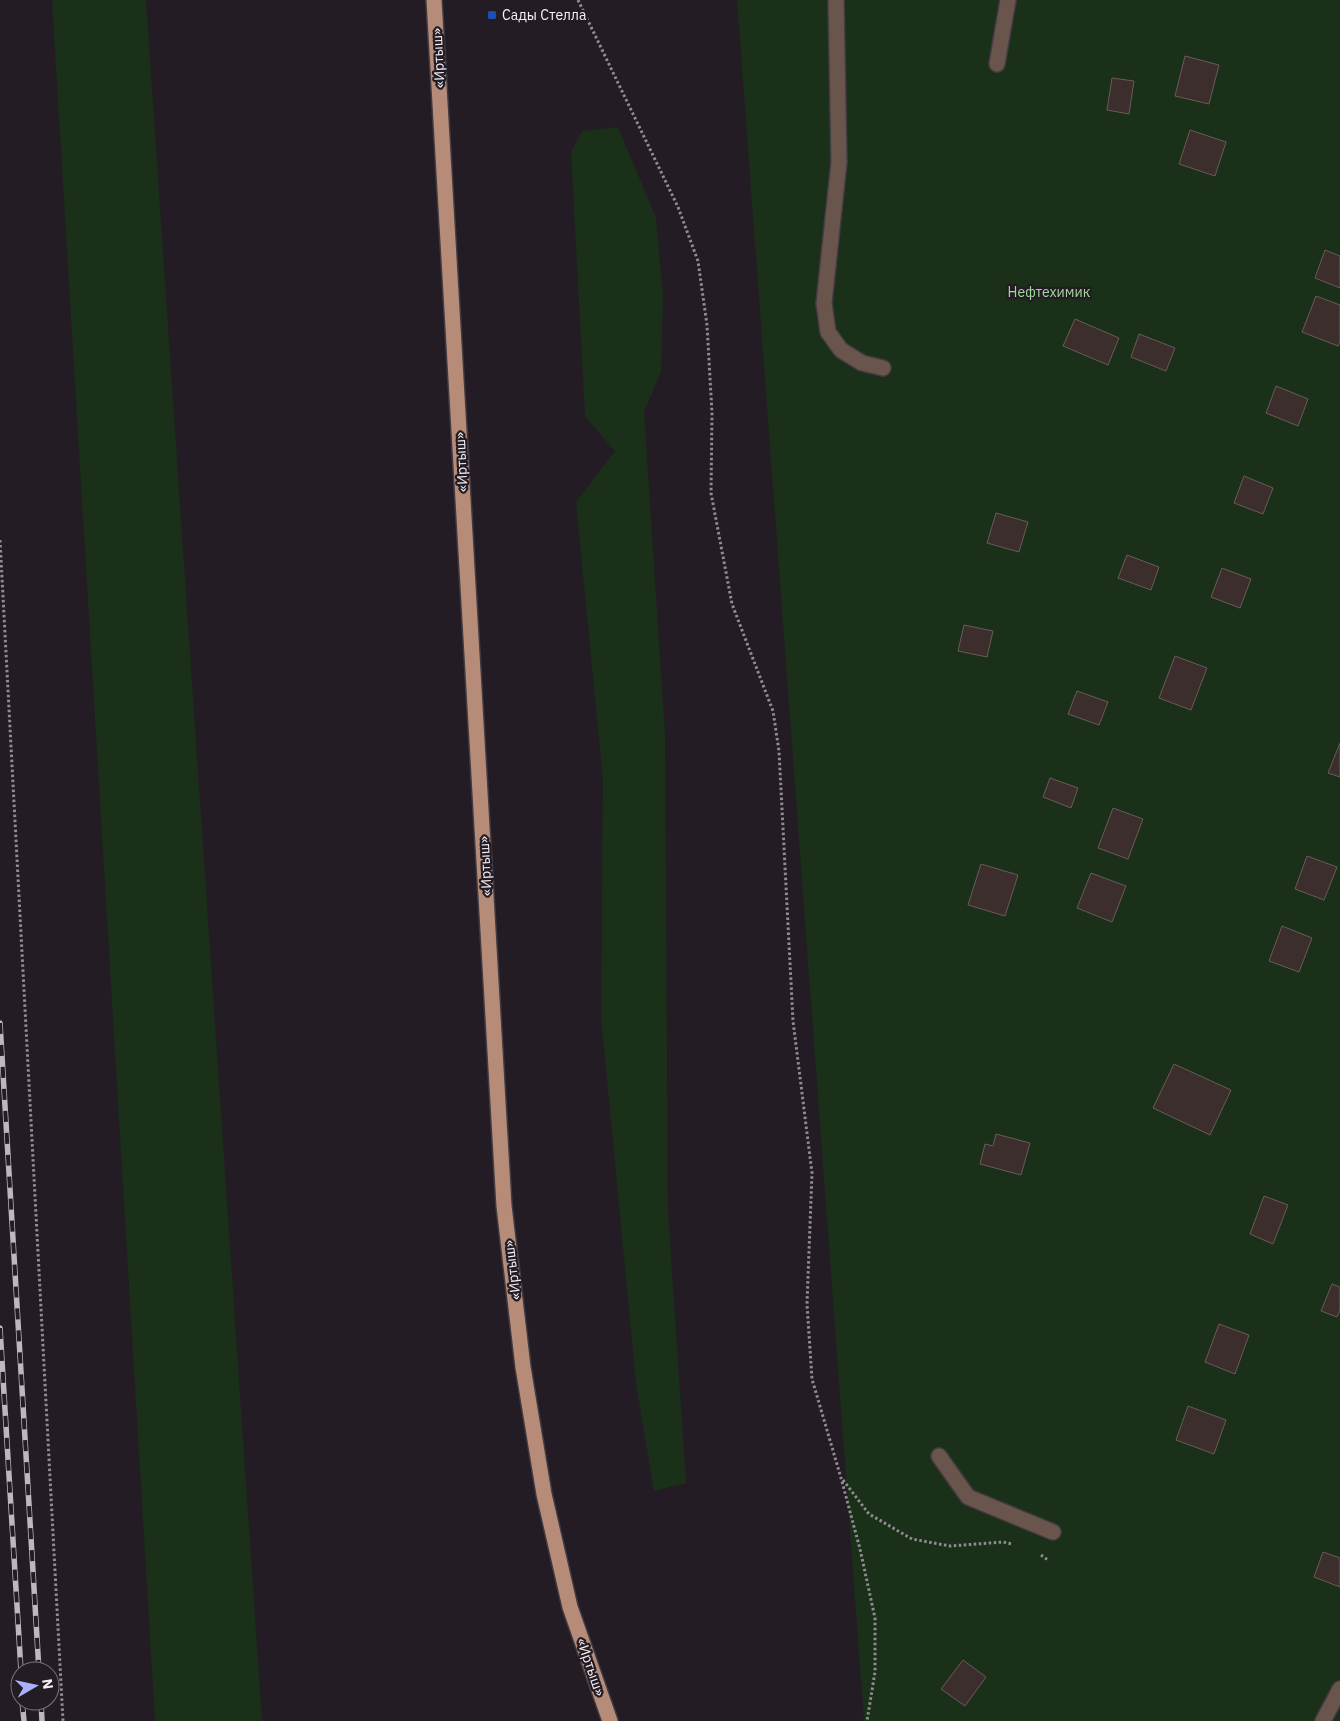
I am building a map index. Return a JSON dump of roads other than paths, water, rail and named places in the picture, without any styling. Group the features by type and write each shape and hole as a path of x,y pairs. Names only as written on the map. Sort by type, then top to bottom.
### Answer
{"main road":[{"name":"«Иртыш»","path":"434,0 504,1206 523,1367 544,1494 570,1607 610,1721"}],"lane":[{"path":"836,0 839,162 824,303 828,332 841,350 862,363 883,368"},
{"path":"997,64 1008,0"},
{"path":"939,1456 968,1497 1053,1532"},
{"path":"1323,1721 1340,1690"}],"railway":[{"path":"0,1023 38,1661"},
{"path":"0,1328 20,1661"},
{"path":"23,1711 24,1721"},
{"path":"42,1711 42,1721"}],"place":[{"name":"Сады Стелла","path":"492,15"}],"park label":[{"name":"Нефтехимик","path":"1049,292"}]}
